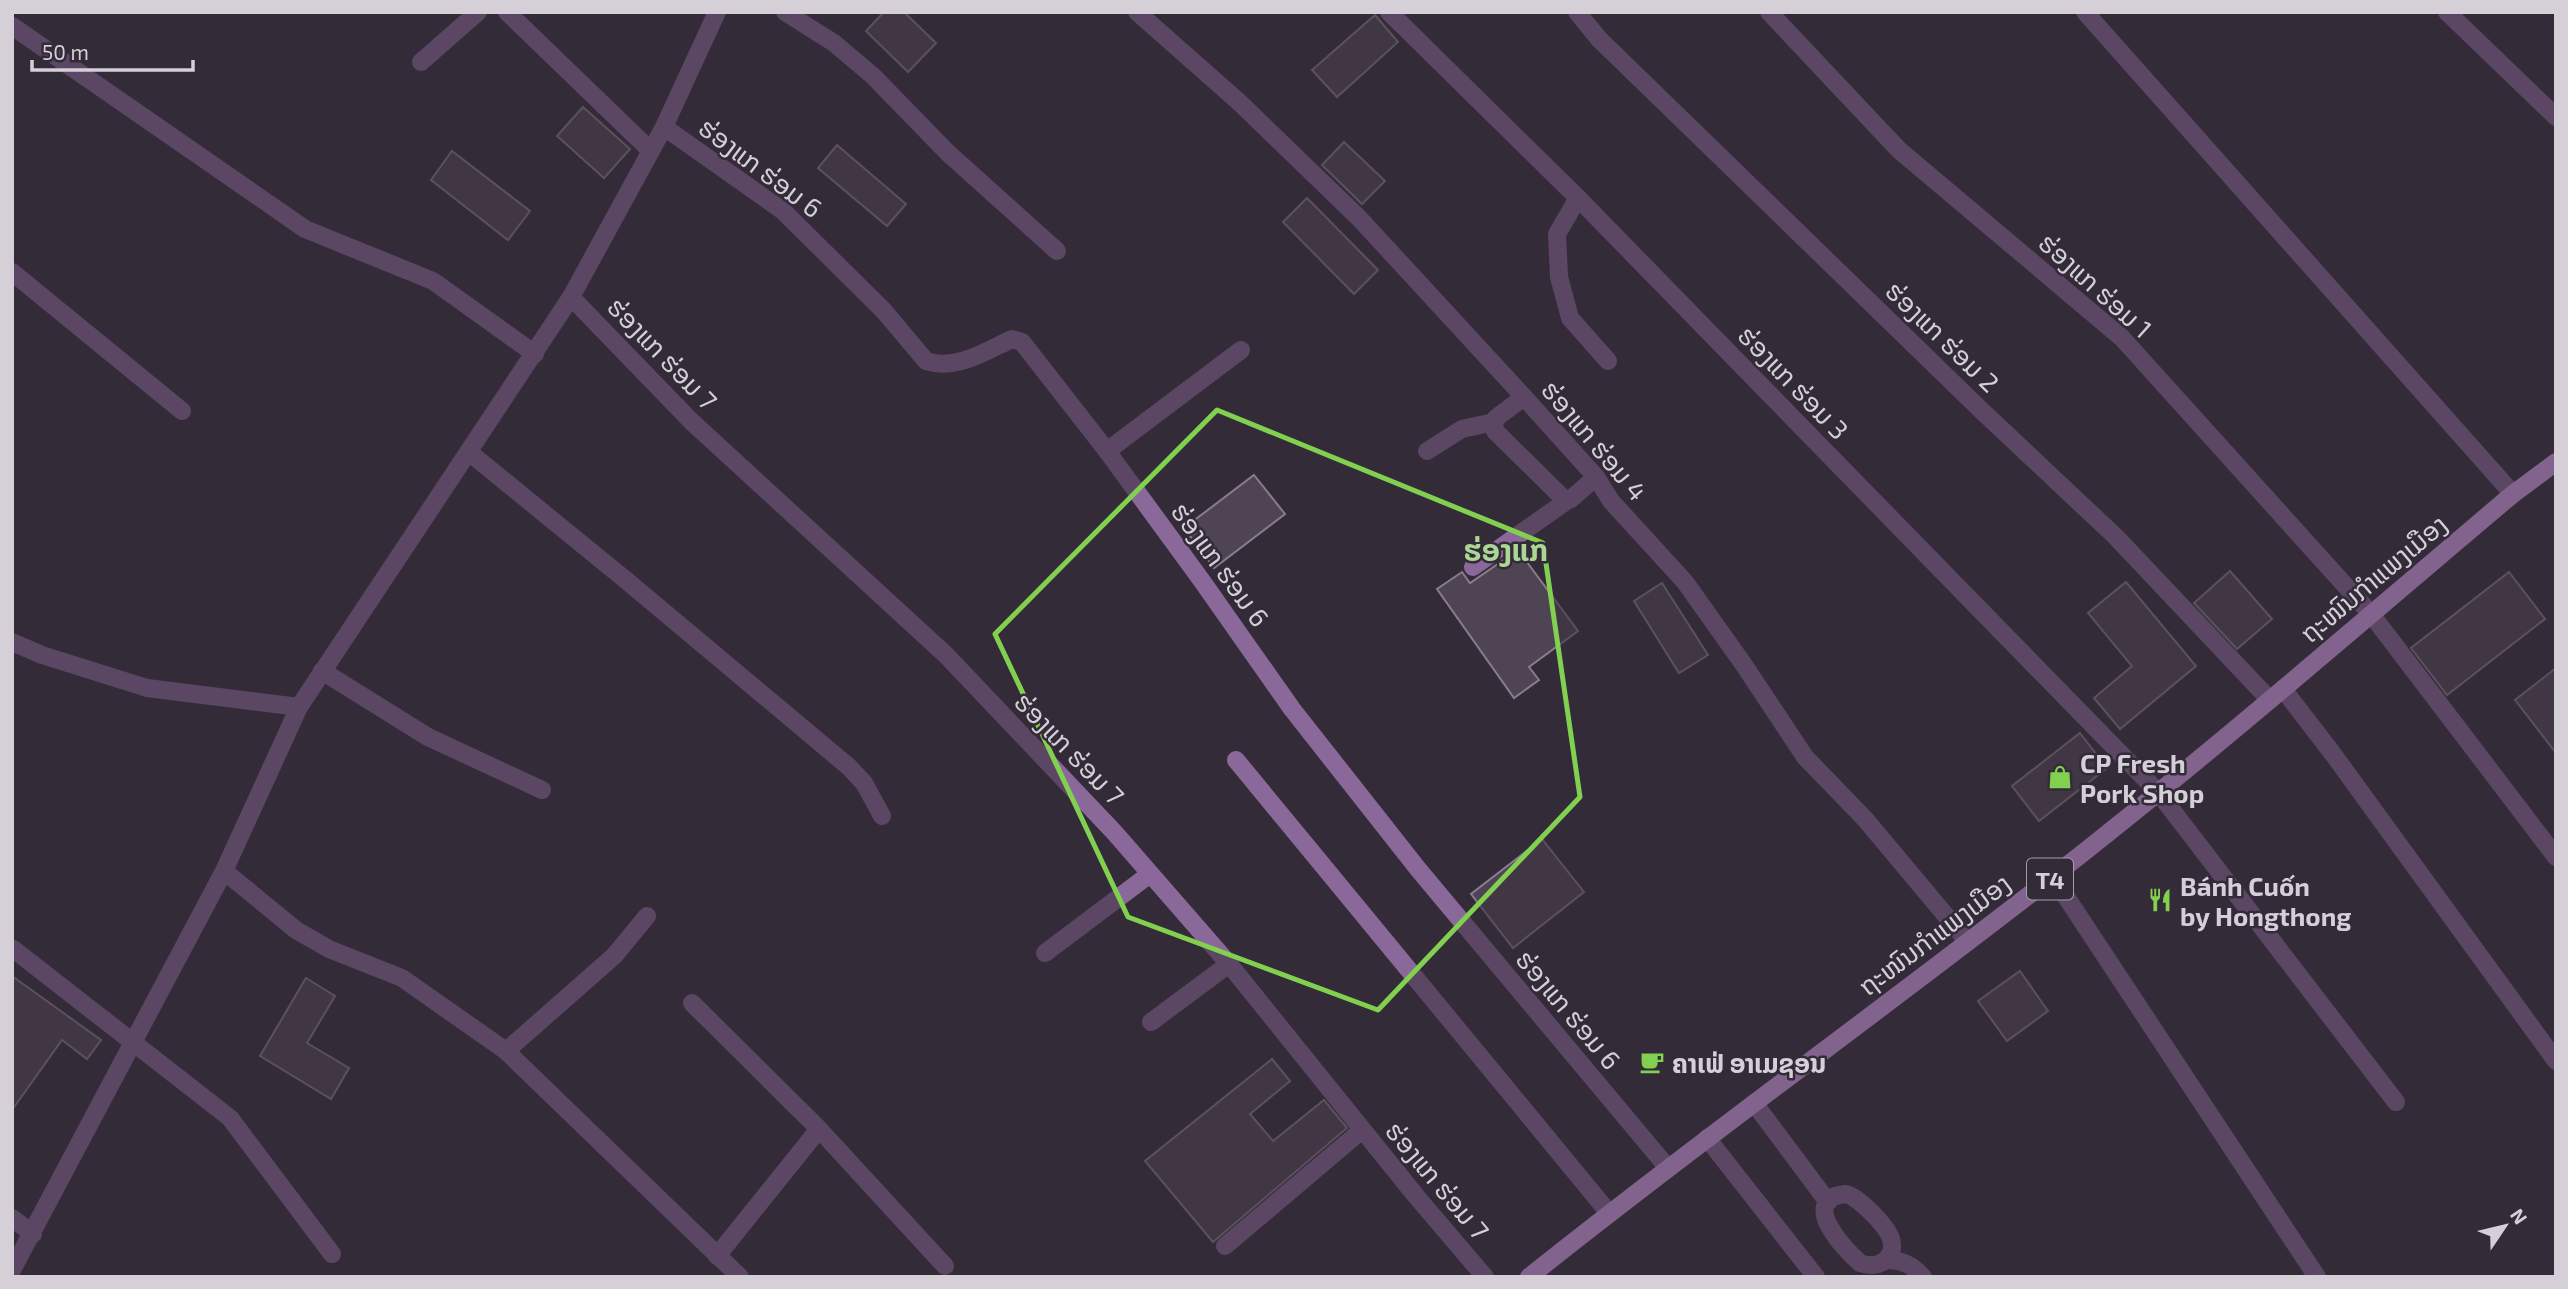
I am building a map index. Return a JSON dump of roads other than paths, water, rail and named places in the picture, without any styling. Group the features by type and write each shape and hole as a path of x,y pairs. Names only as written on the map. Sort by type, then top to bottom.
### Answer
{"main road":[{"name":"ຖະໜົນກຳແພງເມືອງ","path":"1528,1277 2053,877 2277,695 2513,494 2556,462"}],"street":[{"path":"421,62 478,12"},
{"path":"507,12 651,151"},
{"path":"12,1270 135,1043 224,871 299,707 571,297 664,127 717,12"},
{"path":"785,12 834,43 873,76 948,153 1057,251"},
{"name":"ຮ່ອງແກ ຮ່ອມ 4","path":"1138,12 1239,102 1359,218 1524,397 1595,477 1611,501 1685,582 1805,757 1865,819 1968,942"},
{"name":"ຮ່ອງແກ ຮ່ອມ 3","path":"1389,12 1578,198 2158,792 2396,1102"},
{"name":"ຮ່ອງແກ ຮ່ອມ 2","path":"1577,12 1599,39 1982,411 2116,537 2277,695 2333,754 2556,1061"},
{"name":"ຮ່ອງແກ ຮ່ອມ 1","path":"1769,12 1899,150 2122,338 2371,614 2556,858"},
{"path":"2085,12 2513,494"},
{"path":"2447,12 2556,117"},
{"path":"12,26 305,229 433,281 535,354"},
{"name":"ຮ່ອງແກ ຮ່ອມ 6","path":"664,127 783,211 884,311 926,361 936,365 947,363 969,358 1012,339 1022,342 1107,451 1292,709 1418,869 1668,1168"},
{"path":"1578,198 1557,234 1559,277 1570,317 1608,361"},
{"path":"12,272 182,411"},
{"name":"ຮ່ອງແກ ຮ່ອມ 7","path":"571,297 691,421 946,655 1114,832 1229,964 1362,1130 1485,1277"},
{"path":"1107,451 1241,350"},
{"path":"1427,451 1462,429 1494,422 1524,397"},
{"path":"1494,422 1495,431 1568,500"},
{"path":"470,453 627,580 849,767 864,783 882,816"},
{"path":"1474,567 1568,500 1595,477"},
{"path":"12,642 147,688 299,707"},
{"path":"321,671 428,737 542,790"},
{"path":"1236,760 1609,1213"},
{"path":"224,871 296,930 329,949 402,978 506,1051 740,1277"},
{"path":"1045,953 1150,874"},
{"path":"2053,877 2317,1277"},
{"path":"506,1051 614,956 647,916"},
{"path":"12,948 230,1118 332,1254"},
{"path":"1151,1023 1229,964"},
{"path":"692,1003 819,1129 945,1266"},
{"path":"1754,1103 1828,1202"},
{"path":"717,1256 819,1129"},
{"path":"1225,1246 1362,1130"},
{"path":"1707,1139 1816,1277"},
{"path":"1845,1194 1857,1198 1891,1240 1892,1247 1886,1260 1881,1264 1867,1266 1855,1259 1826,1222 1825,1209 1828,1202 1845,1194"},
{"path":"12,1218 30,1240"},
{"path":"1886,1260 1904,1262 1915,1268 1923,1277"}],"place":[{"name":"CP Fresh Pork Shop","path":"2060,777"},
{"name":"Bánh Cuốn by Hongthong","path":"2160,900"},
{"name":"ຄາເຟ່ ອາເມຊອນ","path":"1652,1062"}],"district":[{"name":"ຮ່ອງແກ","path":"1506,549"}]}
